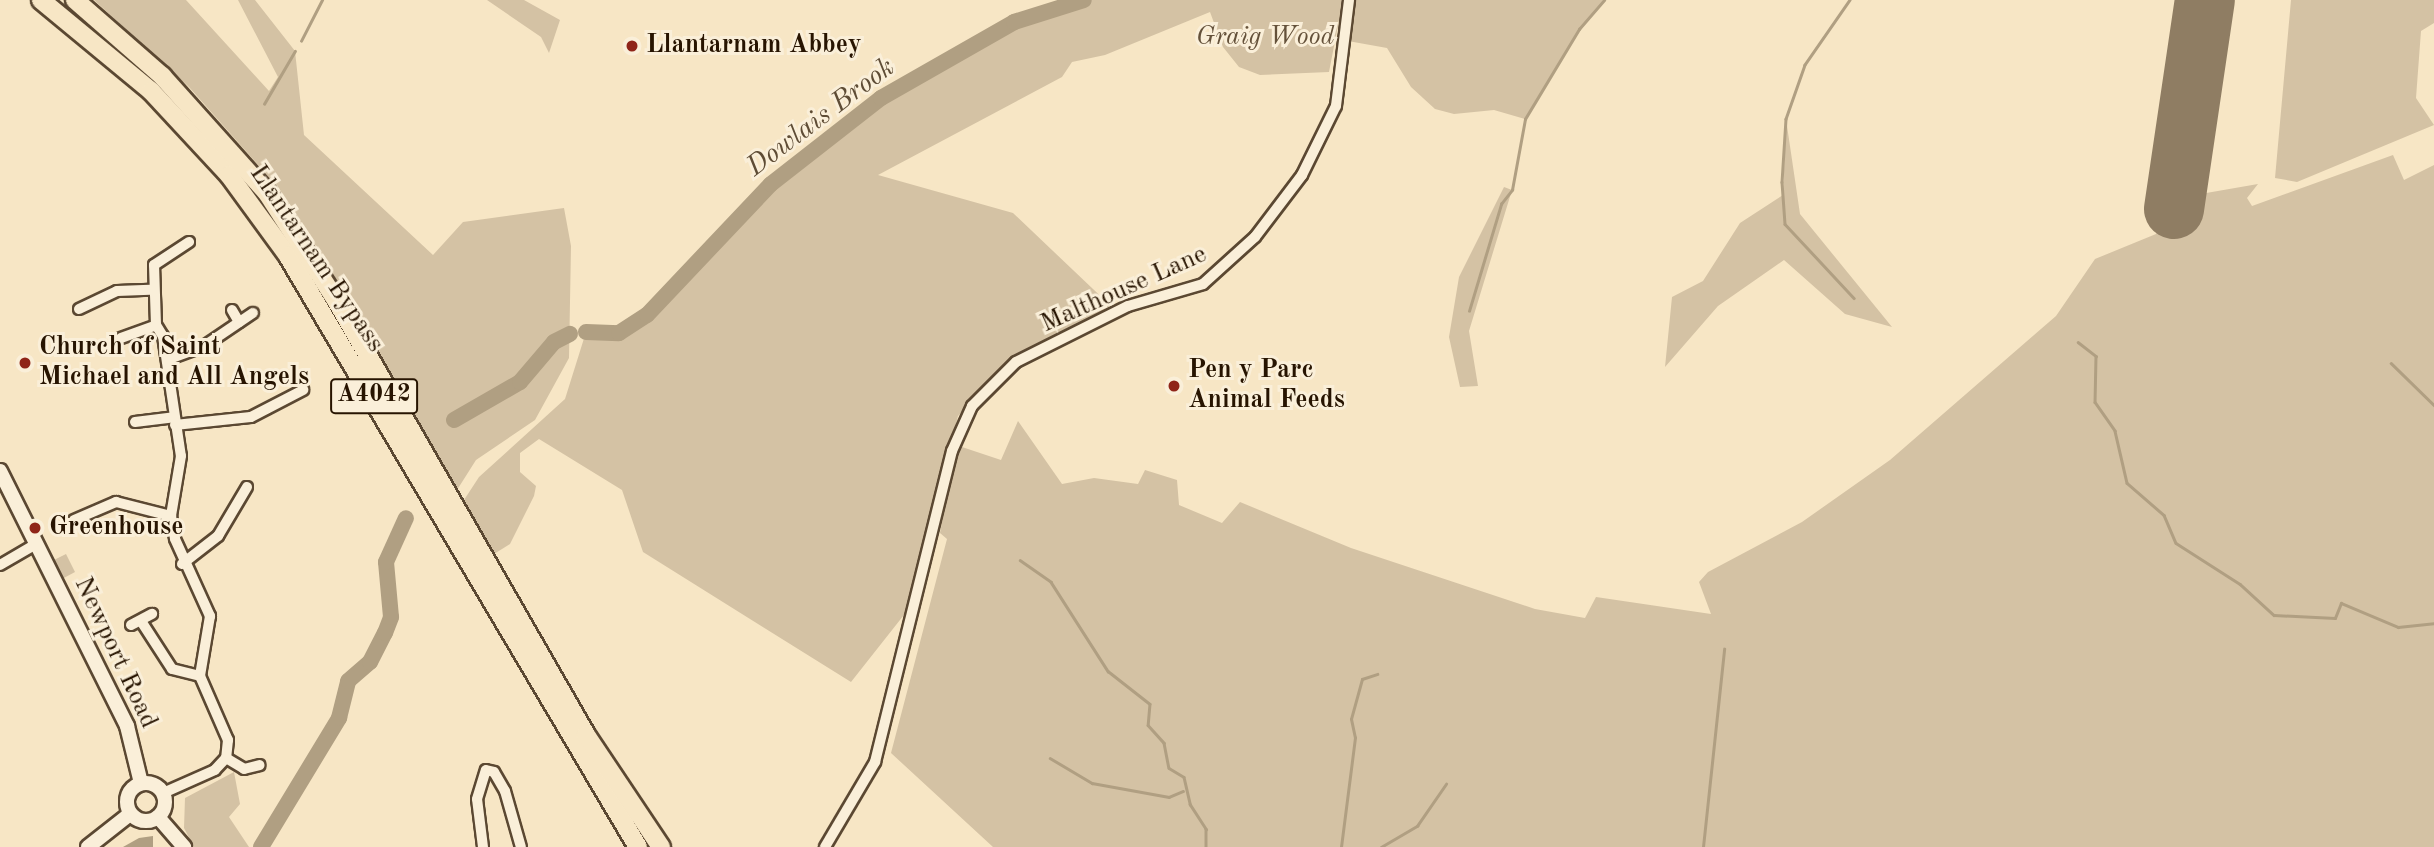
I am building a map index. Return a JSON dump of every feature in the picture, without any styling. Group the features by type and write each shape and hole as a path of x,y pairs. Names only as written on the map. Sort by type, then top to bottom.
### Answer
{"highway":[{"name":"Llantarnam Bypass","path":"41,0 151,92 229,175 288,256 638,847"},
{"name":"Llantarnam Bypass","path":"75,0 162,76 267,193 336,300 586,735 661,847"}],"street":[{"name":"Malthouse Lane","path":"825,847 875,762 923,588 951,451 972,406 1016,362 1128,306 1203,284 1255,237 1302,175 1336,106 1349,0"},
{"path":"189,242 161,257 150,290 156,325 169,359 180,474 171,516 182,564 210,616 200,676 226,725 226,758"},
{"path":"79,309 117,291 150,290"},
{"path":"232,310 239,322"},
{"path":"169,359 253,313"},
{"path":"121,338 156,325"},
{"path":"135,422 251,417 303,390"},
{"name":"Newport Road","path":"0,471 127,726 141,783"},
{"path":"182,564 218,536 247,486"},
{"path":"74,520 116,502 171,516"},
{"path":"0,565 36,544"},
{"path":"152,614 136,623 172,668 200,676"},
{"path":"226,758 244,769 260,765"},
{"path":"158,817 163,793 226,758"},
{"path":"483,847 477,799 486,770 494,772 505,792 521,847"},
{"path":"130,814 127,796 141,783 163,793"},
{"path":"130,814 147,822 158,817"},
{"path":"88,847 130,814"},
{"path":"158,817 184,847"}],"green space":[{"path":"94,0 186,0 269,91 278,77 238,0 255,0 295,51 304,135 433,255 463,222 564,208 571,246 569,358 535,420 476,460 457,490 318,249 261,168 189,87"},
{"path":"487,0 524,0 560,20 549,53 541,37"},
{"name":"Graig Wood","path":"1084,0 1343,0 1329,72 1260,75 1239,67 1223,47 1210,12 1105,55 1072,62 1062,77 878,175 1013,213 1113,308 1012,359 958,416 911,606 851,682 643,552 622,490 539,439 520,453 520,472 536,486 534,496 510,544 494,554 464,500 479,477 565,399 586,332 619,333 647,315 771,184 881,98 1014,22"},
{"path":"1355,0 1604,0 1579,29 1525,119 1494,110 1454,114 1435,109 1411,87 1387,48 1348,41"},
{"path":"2190,0 2213,0 2189,196 2258,184 2247,198 2252,206 2393,155 2404,180 2434,165 2434,847 993,847 891,753 947,539 940,533 956,445 1001,460 1018,421 1062,484 1094,478 1138,484 1145,470 1177,480 1179,505 1222,523 1240,502 1351,548 1535,609 1585,618 1596,597 1711,614 1699,582 1708,572 1802,522 1890,460 2056,316 2095,259 2156,234"},
{"path":"2291,0 2434,0 2434,23 2421,31 2416,98 2434,125 2297,182 2275,178"},
{"path":"1786,119 1800,214 1892,327 1845,314 1784,260 1718,306 1665,367 1672,297 1703,281 1740,223 1783,195"},
{"path":"1504,187 1512,190 1469,331 1478,386 1460,387 1449,337 1459,277"},
{"path":"66,554 75,572 62,579 52,561"},
{"path":"234,772 240,804 229,817 249,847 194,847 184,828 185,798"}],"shaded area":[{"path":"153,836 153,847 123,847 139,838"}],"waterway":[{"path":"301,41 322,0"},
{"name":"Dowlais Brook","path":"586,332 619,333 647,315 771,184 881,98 1014,22 1084,0"},
{"path":"1469,311 1501,204 1512,190 1525,119 1579,29 1604,0"},
{"path":"1850,0 1805,65 1786,119 1782,182 1785,224 1854,298"},
{"path":"264,104 295,51"},
{"name":"Dowlais Brook","path":"454,420 520,382 554,342 570,334"},
{"path":"2078,342 2096,356 2095,402 2115,431 2127,483 2164,515 2176,543 2240,584 2274,615 2335,618 2341,603 2398,627 2434,623"},
{"path":"2391,363 2434,405"},
{"name":"Dowlais Brook","path":"261,847 339,718 348,681 370,662 385,633 391,617 386,562 406,518"},
{"path":"1020,560 1051,582 1108,671 1150,704 1148,725 1164,743 1169,768 1184,777 1190,804 1206,829 1206,847"},
{"path":"1703,847 1724,649"},
{"path":"1341,847 1355,738 1351,719 1362,679 1377,674"},
{"path":"1050,758 1092,783 1169,797 1183,791"},
{"path":"1381,847 1417,826 1446,784"}],"runway":[{"path":"2174,209 2205,0"}],"place":[{"name":"Llantarnam Abbey","path":"632,46"},
{"name":"Church of Saint Michael and All Angels","path":"25,363"},
{"name":"Pen y Parc Animal Feeds","path":"1174,386"},
{"name":"Greenhouse","path":"35,528"}]}
